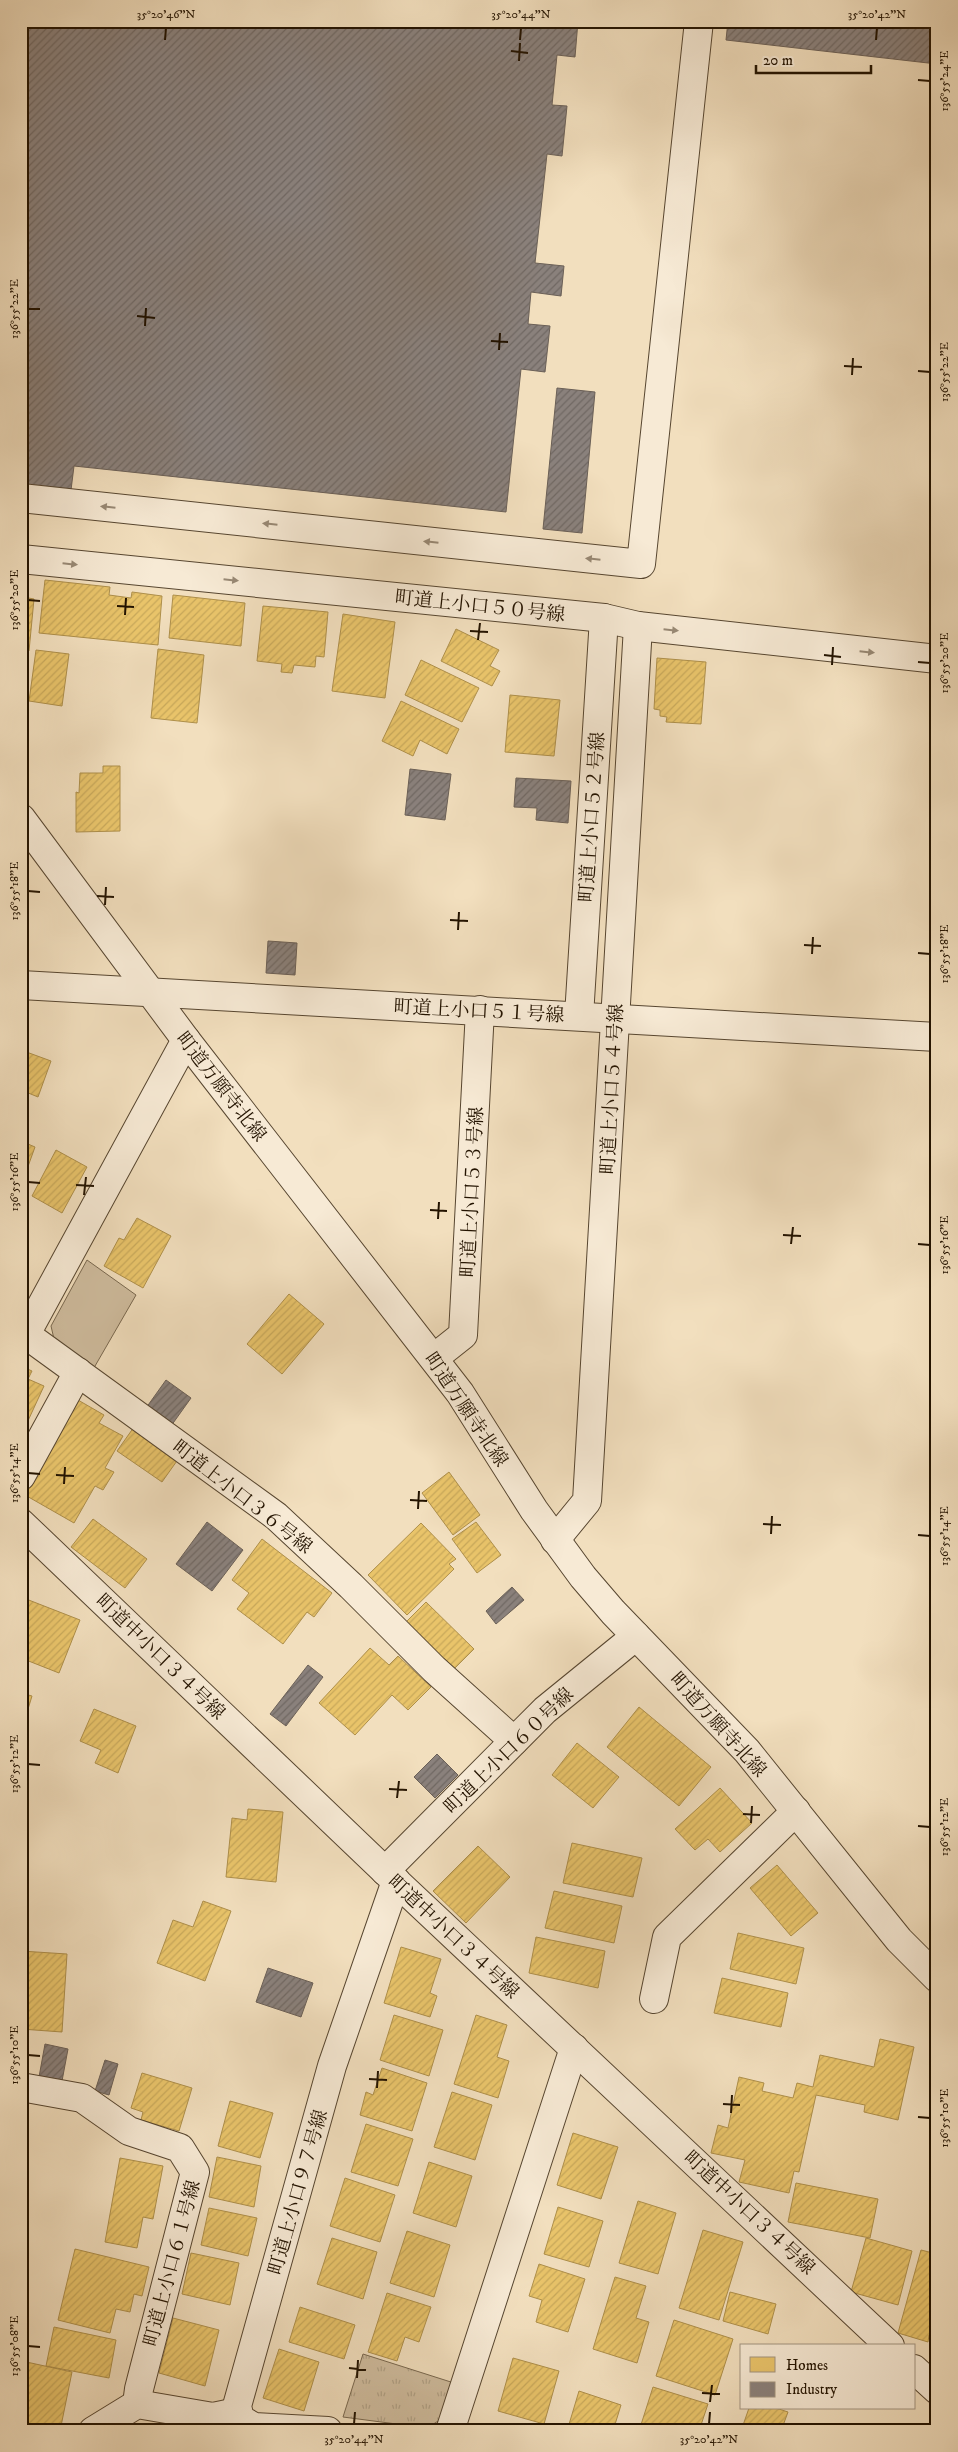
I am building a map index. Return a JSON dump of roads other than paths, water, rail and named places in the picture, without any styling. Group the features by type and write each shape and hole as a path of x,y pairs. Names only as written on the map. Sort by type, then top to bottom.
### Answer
{"street":[{"path":"21,498 641,564 700,21"},
{"name":"町道上小口５０号線","path":"21,559 604,618 638,626 937,659"},
{"name":"町道上小口５２号線","path":"578,1016 604,618"},
{"name":"町道上小口５４号線","path":"555,1540 587,1501 638,626"},
{"name":"町道万願寺北線","path":"21,818 186,1040 460,1393 555,1540 583,1577 636,1636 713,1713 796,1811 899,1940 937,1978"},
{"name":"町道上小口５１号線","path":"21,985 937,1037"},
{"name":"町道上小口５３号線","path":"434,1358 464,1335 480,1010"},
{"path":"23,1332 186,1040"},
{"name":"町道上小口３６号線","path":"23,1332 276,1516 351,1586 434,1669 514,1741"},
{"path":"21,1476 78,1372"},
{"name":"町道中小口３４号線","path":"21,1522 390,1876 888,2344"},
{"name":"町道上小口６０号線","path":"390,1876 514,1741 545,1710 636,1636"},
{"path":"654,1999 667,1937 796,1811"},
{"name":"町道上小口９７号線","path":"237,2412 238,2398 332,2066 390,1876"},
{"path":"450,2431 574,2048"},
{"name":"町道上小口６１号線","path":"21,2087 82,2098 129,2131 180,2148 195,2172 138,2389 137,2404"},
{"path":"916,2370 937,2390"},
{"path":"93,2431 137,2404 213,2417 237,2412 240,2419 254,2427 328,2431"}]}
